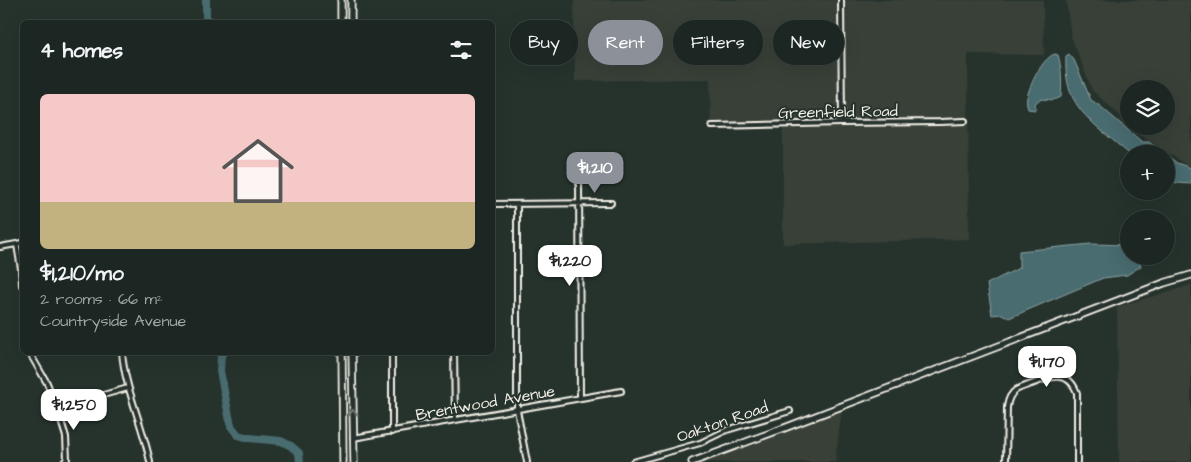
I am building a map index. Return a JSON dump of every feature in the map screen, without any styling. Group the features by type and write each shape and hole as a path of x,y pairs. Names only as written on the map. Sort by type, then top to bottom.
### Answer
{"main road":[{"path":"341,0 341,20"},
{"path":"351,0 351,20"},
{"path":"692,462 1164,283 1191,275"},
{"path":"342,355 343,462"},
{"path":"352,355 354,462"}],"street":[{"path":"841,0 842,123"},
{"name":"Greenfield Road","path":"712,126 965,121"},
{"path":"579,176 580,398"},
{"path":"495,204 611,204"},
{"path":"517,204 517,410 527,462"},
{"path":"0,247 20,243"},
{"path":"17,244 20,263"},
{"path":"32,355 47,383 57,408 66,437 66,460"},
{"path":"122,355 128,388 147,444 150,462"},
{"path":"392,355 392,432"},
{"path":"454,355 455,420"},
{"path":"1006,462 1007,407 1011,395 1017,390 1048,377 1056,376 1071,382 1076,391 1077,462"},
{"path":"57,408 128,388"},
{"name":"Brentwood Avenue","path":"353,438 621,391"},
{"name":"Oakton Road","path":"633,462 700,443 728,430 790,411"}],"shaded area":[{"path":"574,0 1043,0 1044,55 968,54 969,239 783,244 783,129 711,130 710,79 575,81 575,65 578,65 578,20 574,20"},
{"path":"1066,0 1191,0 1191,168 1175,157 1175,145 1156,145 1141,135 1175,135 1175,80 1120,80 1120,116 1092,90 1071,36"},
{"path":"1191,285 1191,462 1119,462 1117,307"},
{"path":"842,409 835,462 703,462"}],"water":[{"path":"1055,54 1058,55 1060,65 1061,97 1053,100 1043,99 1037,101 1035,110 1028,109 1027,97 1034,79 1041,66"},
{"path":"1069,54 1074,60 1091,100 1120,123 1120,135 1134,135 1142,142 1149,142 1153,145 1120,146 1089,120 1071,93 1066,70 1066,56"},
{"path":"1175,162 1191,168 1191,184 1175,183"},
{"path":"1091,244 1120,245 1120,265 1141,266 1127,275 1103,278 1009,318 1002,314 992,315 987,284 1019,268 1019,251"}],"waterway":[{"path":"206,0 207,20"},
{"path":"221,355 220,371 231,426 238,435 281,441 291,446 299,453 300,462"}]}
